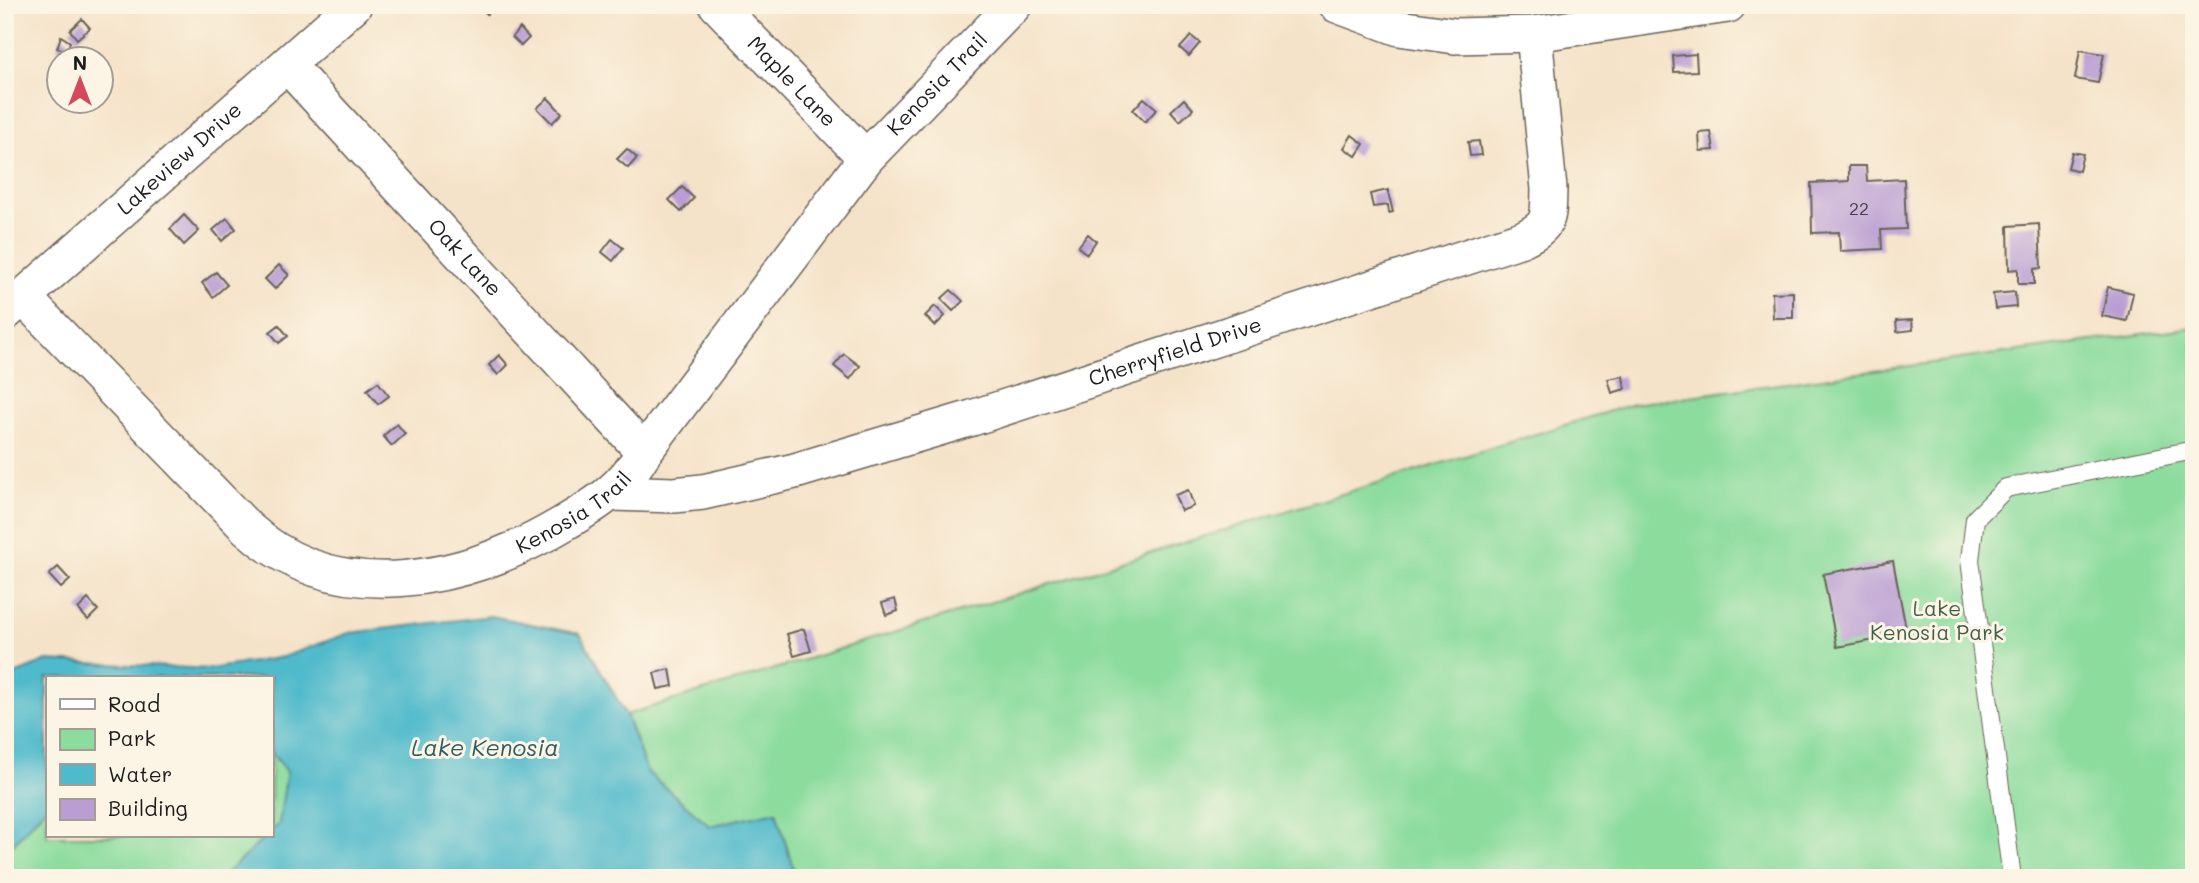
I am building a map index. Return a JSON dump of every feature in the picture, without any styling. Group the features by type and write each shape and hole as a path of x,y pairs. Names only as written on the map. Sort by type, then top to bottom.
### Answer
{"street":[{"name":"Lakeview Drive","path":"14,305 354,5"},
{"name":"Maple Lane","path":"717,5 866,158"},
{"name":"Kenosia Trail","path":"14,305 247,528 278,553 321,570 356,578 411,579 471,567 530,544 613,493 632,472 644,452 866,158 1014,5"},
{"path":"1337,5 1399,28 1455,36 1534,34 1728,5"},
{"name":"Cherryfield Drive","path":"613,493 674,495 703,492 796,471 985,414 1535,233 1546,223 1549,189 1534,34"},
{"name":"Oak Lane","path":"286,65 644,452"}],"lane":[{"path":"2012,878 1970,560 1975,519 2006,488 2194,450"}],"green space":[{"name":"Lake Kenosia Park","path":"2194,327 2194,878 809,878 793,868 776,811 710,826 647,772 626,715 1633,404"},
{"path":"273,755 287,771 279,824 273,829"},
{"path":"46,807 46,838 265,838 221,878 5,878 5,853"}],"water":[{"name":"Lake Kenosia","path":"491,616 580,634 626,715 647,772 710,826 776,811 793,868 809,878 221,878 265,838 273,838 273,829 279,824 287,771 273,755 273,676 46,676 46,807 5,853 5,678 47,661 210,669 283,657 349,633"}],"building":[{"path":"479,5 497,5 487,14"},
{"path":"82,19 90,28 77,39 70,30"},
{"path":"520,28 529,38 521,46 512,37"},
{"path":"61,36 70,42 69,46 58,46"},
{"path":"1191,36 1200,43 1189,56 1180,48"},
{"path":"2080,50 2104,54 2098,83 2075,79"},
{"path":"1696,54 1697,71 1674,72 1673,56"},
{"path":"548,98 562,113 552,123 537,108"},
{"path":"1144,98 1157,109 1145,122 1133,110"},
{"path":"1184,99 1193,109 1180,121 1171,111"},
{"path":"1711,132 1714,150 1700,151 1699,133"},
{"path":"1352,135 1364,144 1356,156 1344,148"},
{"path":"1479,141 1481,155 1470,156 1468,142"},
{"path":"627,149 637,158 628,168 617,159"},
{"path":"2072,152 2083,154 2079,171 2068,168"},
{"path":"1849,166 1866,166 1867,181 1904,179 1906,229 1881,230 1882,249 1840,251 1839,232 1812,233 1811,183 1849,181"},
{"path":"682,187 694,198 681,212 669,200"},
{"path":"1388,190 1393,212 1389,213 1388,205 1373,207 1370,194"},
{"path":"184,215 199,231 184,245 170,229"},
{"path":"227,218 236,229 222,241 213,230"},
{"path":"2039,224 2041,268 2034,269 2034,284 2018,284 2018,269 2009,270 2008,226"},
{"path":"1088,234 1096,241 1087,254 1078,247"},
{"path":"612,239 623,248 613,261 602,252"},
{"path":"279,265 289,275 275,289 265,279"},
{"path":"216,272 227,285 213,297 202,283"},
{"path":"2108,287 2133,293 2127,321 2102,316"},
{"path":"951,290 963,301 953,311 941,299"},
{"path":"1793,292 1793,318 1773,318 1772,293"},
{"path":"2015,292 2016,307 1995,309 1993,294"},
{"path":"935,306 945,316 935,326 925,316"},
{"path":"1912,320 1913,330 1897,332 1896,321"},
{"path":"279,325 288,336 279,343 270,332"},
{"path":"844,354 860,366 850,379 834,366"},
{"path":"499,355 508,365 498,375 489,365"},
{"path":"1623,376 1625,389 1612,393 1608,379"},
{"path":"378,382 389,396 378,404 367,390"},
{"path":"397,424 405,434 392,446 383,436"},
{"path":"1188,490 1194,506 1181,511 1175,495"},
{"path":"1893,561 1907,634 1837,647 1823,574"},
{"path":"58,567 70,580 61,588 49,575"},
{"path":"88,599 98,610 88,620 78,609"},
{"path":"895,599 898,611 886,615 882,603"},
{"path":"804,629 811,651 794,656 787,634"},
{"path":"670,669 673,686 658,689 654,673"}]}
